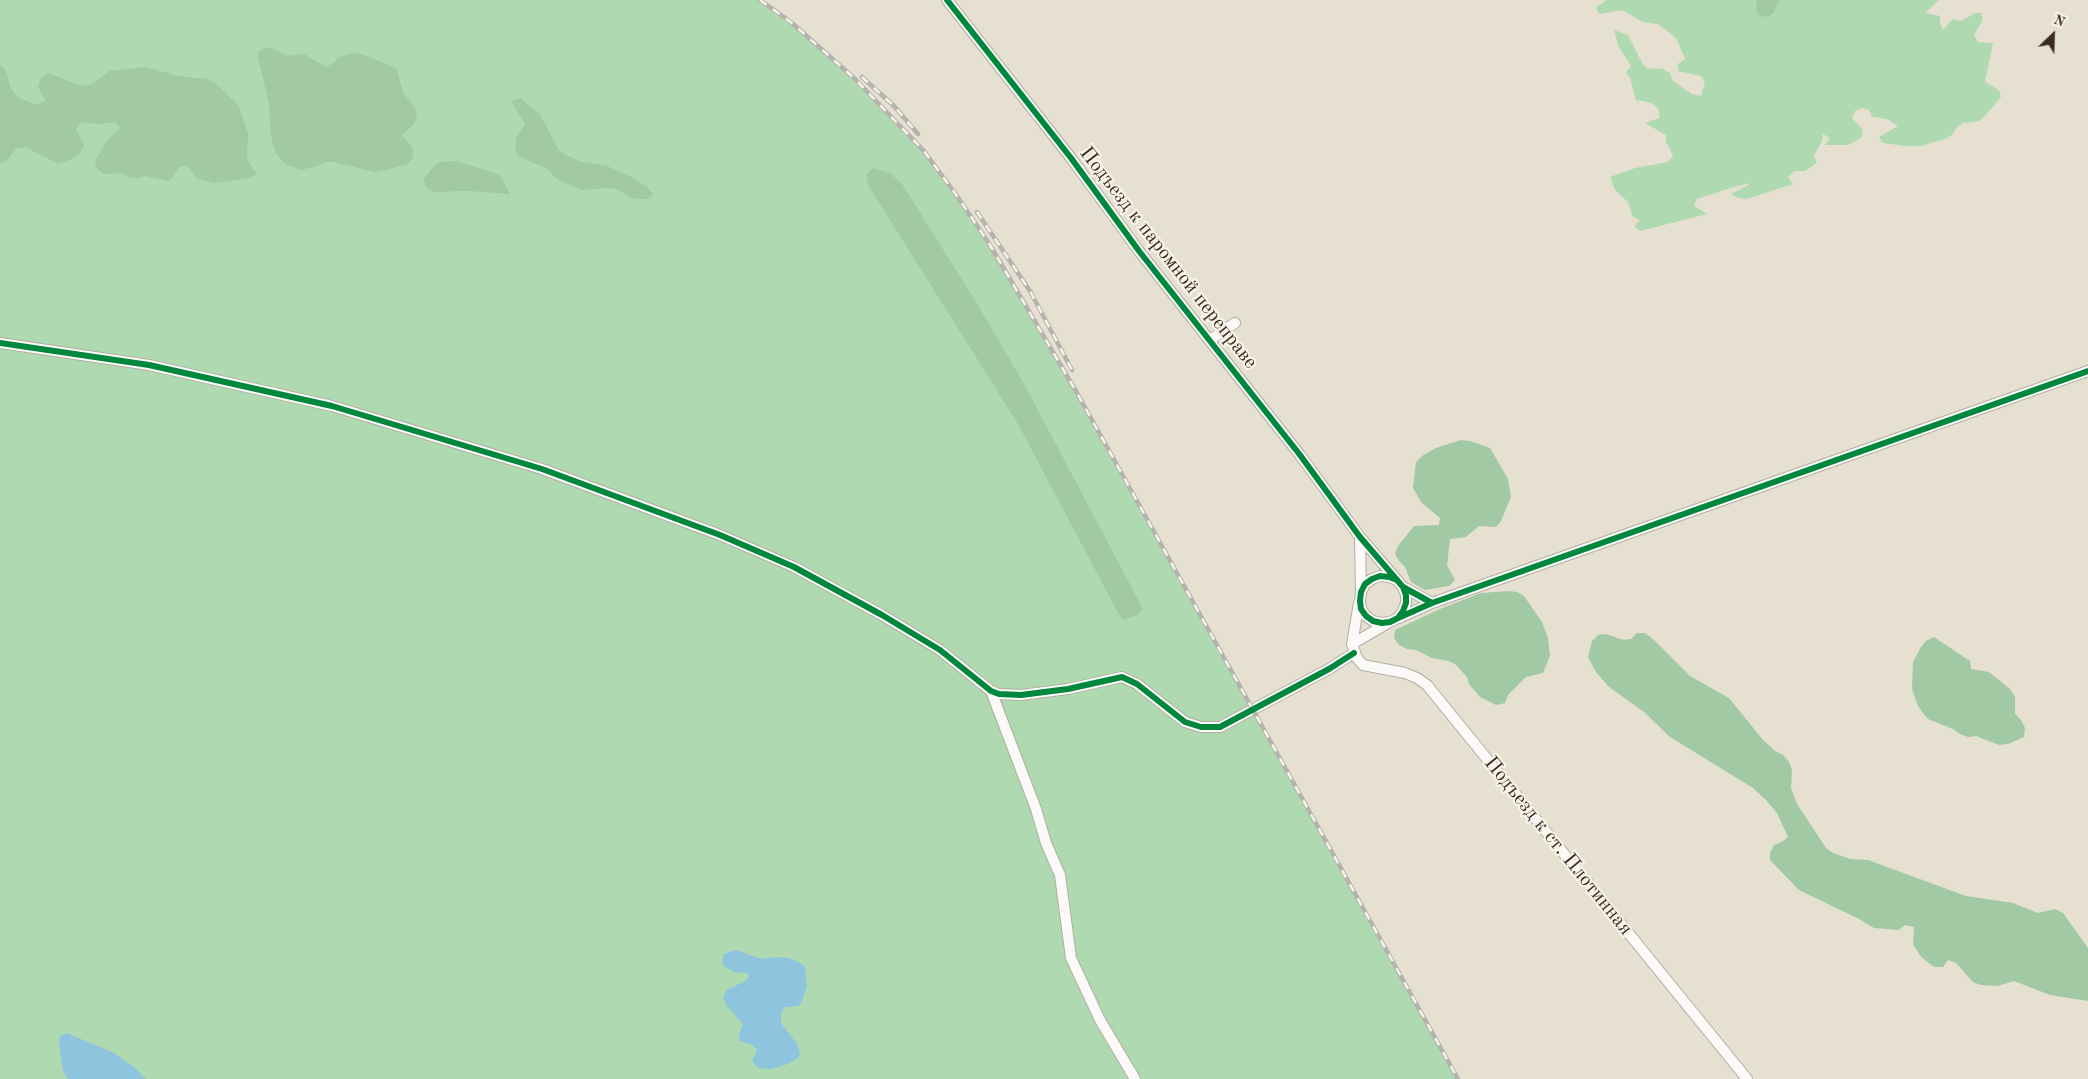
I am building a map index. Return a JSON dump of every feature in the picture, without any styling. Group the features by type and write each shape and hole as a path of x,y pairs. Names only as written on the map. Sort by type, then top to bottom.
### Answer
{"street":[{"name":"Подъезд к паромной переправе","path":"947,0 1300,455 1360,537 1403,587"},
{"path":"1210,340 1235,323"},
{"path":"0,343 149,365 332,406 542,469 720,534 794,567 882,615 940,650 991,691 999,694 1021,695 1068,689 1122,677 1137,684 1185,722 1201,727 1220,727 1329,670 1353,648 1404,611 1406,595 1403,587"},
{"path":"1360,537 1361,609 1373,621 1382,623 1394,620 1432,603 2088,371"},
{"path":"1353,648 1360,596 1365,584 1372,579 1380,576 1389,577 1432,603"},
{"name":"Подъезд к ст. Плотинная","path":"1353,648 1363,664 1405,673 1427,685 1747,1079"},
{"path":"991,691 1036,809 1046,843 1060,875 1071,958 1100,1020 1134,1079"}],"green space":[{"path":"0,0 760,0 792,23 854,78 924,151 990,245 1077,393 1458,1079 0,1079"},
{"path":"1607,0 1939,0 1925,13 1940,16 1943,30 1953,19 1961,21 1975,13 1982,13 1982,21 1974,35 1978,42 1993,43 1985,82 1999,90 2001,97 1979,121 1963,123 1956,128 1952,135 1945,139 1921,146 1883,143 1879,137 1898,126 1887,119 1872,117 1869,110 1862,108 1855,111 1852,118 1863,130 1861,138 1848,145 1825,145 1830,138 1823,134 1822,141 1814,156 1817,163 1805,171 1794,171 1788,177 1793,184 1747,199 1738,198 1731,194 1752,183 1737,186 1697,199 1694,206 1707,214 1640,231 1634,226 1640,220 1633,217 1628,202 1615,190 1610,177 1635,168 1668,162 1673,156 1666,142 1666,135 1645,123 1660,118 1658,109 1652,103 1636,100 1630,78 1626,72 1631,66 1618,45 1614,30 1628,35 1642,63 1647,68 1663,69 1670,73 1673,81 1692,94 1701,96 1705,82 1701,76 1678,71 1678,64 1685,59 1676,38 1658,24 1643,22 1622,10 1599,14 1596,7"},
{"path":"1757,0 1779,0 1773,14 1765,17 1758,15"},
{"path":"264,48 272,48 287,56 304,54 326,67 339,57 356,53 397,69 403,93 415,107 417,116 414,124 402,135 413,149 413,158 407,165 375,172 333,162 324,162 301,170 285,164 275,152 271,136 269,103 257,53"},
{"path":"0,65 6,70 10,87 15,94 21,99 37,105 45,101 38,86 41,78 49,73 81,86 89,85 109,71 145,67 179,76 206,79 214,82 239,106 248,133 247,159 256,174 248,178 214,183 198,179 187,166 179,167 170,181 145,176 129,177 121,173 104,174 97,169 95,161 108,139 120,128 115,122 98,124 81,122 76,130 84,145 81,152 75,158 58,164 25,147 17,148 7,160 0,164"},
{"path":"520,98 540,114 558,149 564,154 581,162 607,166 632,177 647,187 653,194 647,199 639,199 631,198 617,189 581,190 557,179 546,168 517,154 515,147 516,138 525,124 511,101"},
{"path":"457,161 500,175 510,194 469,191 434,192 427,188 423,180 433,167 439,162"},
{"path":"873,168 890,173 902,184 976,302 1023,382 1143,609 1138,615 1123,620 1118,613 1018,424 871,190 867,182 867,174"},
{"path":"1461,440 1490,448 1508,479 1511,497 1501,521 1496,527 1479,526 1466,537 1450,539 1447,565 1455,580 1449,586 1425,590 1411,582 1405,567 1395,554 1398,546 1414,526 1439,525 1440,518 1421,502 1413,488 1416,462 1436,448"},
{"path":"1517,592 1524,596 1542,622 1548,638 1550,656 1543,673 1526,677 1508,695 1505,703 1496,705 1480,697 1469,684 1467,677 1455,664 1432,658 1416,650 1407,649 1399,645 1394,638 1395,630 1440,609 1481,593"},
{"path":"1637,633 1645,633 1690,676 1729,698 1763,740 1775,751 1783,755 1789,762 1792,770 1791,788 1797,804 1826,848 1833,853 1850,859 1868,860 1966,896 2013,903 2038,913 2055,909 2063,913 2088,948 2088,1001 2050,995 2014,981 1998,986 1981,985 1973,982 1956,963 1948,960 1943,967 1934,967 1921,957 1913,944 1914,927 1905,925 1899,930 1874,928 1799,890 1770,860 1770,853 1774,845 1788,837 1777,813 1766,800 1753,788 1670,737 1644,712 1608,686 1596,672 1588,657 1592,641 1598,635 1606,634 1623,640 1631,639"},
{"path":"1934,637 1970,661 1971,669 1989,672 2010,689 2015,697 2015,714 2025,728 2024,737 2008,744 1999,745 1976,736 1968,737 1928,719 1918,706 1912,689 1913,662 1926,641"}],"water":[{"path":"736,950 762,959 775,957 789,958 805,967 807,987 801,1003 798,1006 785,1007 781,1014 781,1023 797,1044 800,1053 799,1057 788,1064 771,1069 758,1068 752,1061 757,1050 751,1044 739,1041 743,1024 726,1005 723,997 727,990 747,980 749,976 747,973 734,972 724,966 722,962 724,954"},
{"path":"67,1033 114,1053 135,1068 146,1079 68,1079 63,1071 59,1044 60,1036"}],"railway":[{"path":"760,0 792,23 854,78 924,151 990,245 1077,393 1458,1079"},
{"path":"862,77 894,106 918,134"},
{"path":"977,212 1030,291 1072,370"}],"cycle path":[{"path":"947,0 1071,158 1139,251 1300,455 1360,537 1403,587 1406,603 1398,618 1382,623 1373,621 1366,616 1361,609 1361,592 1365,584 1380,576 1389,577 1397,580 1403,587 1432,603"},
{"path":"0,343 149,365 332,406 542,469 720,535 794,567 882,615 940,650 991,691 999,694 1021,695 1068,689 1122,677 1137,684 1185,722 1201,727 1220,727 1329,669 1354,653"},
{"path":"1398,618 1432,603 2088,371"}]}
